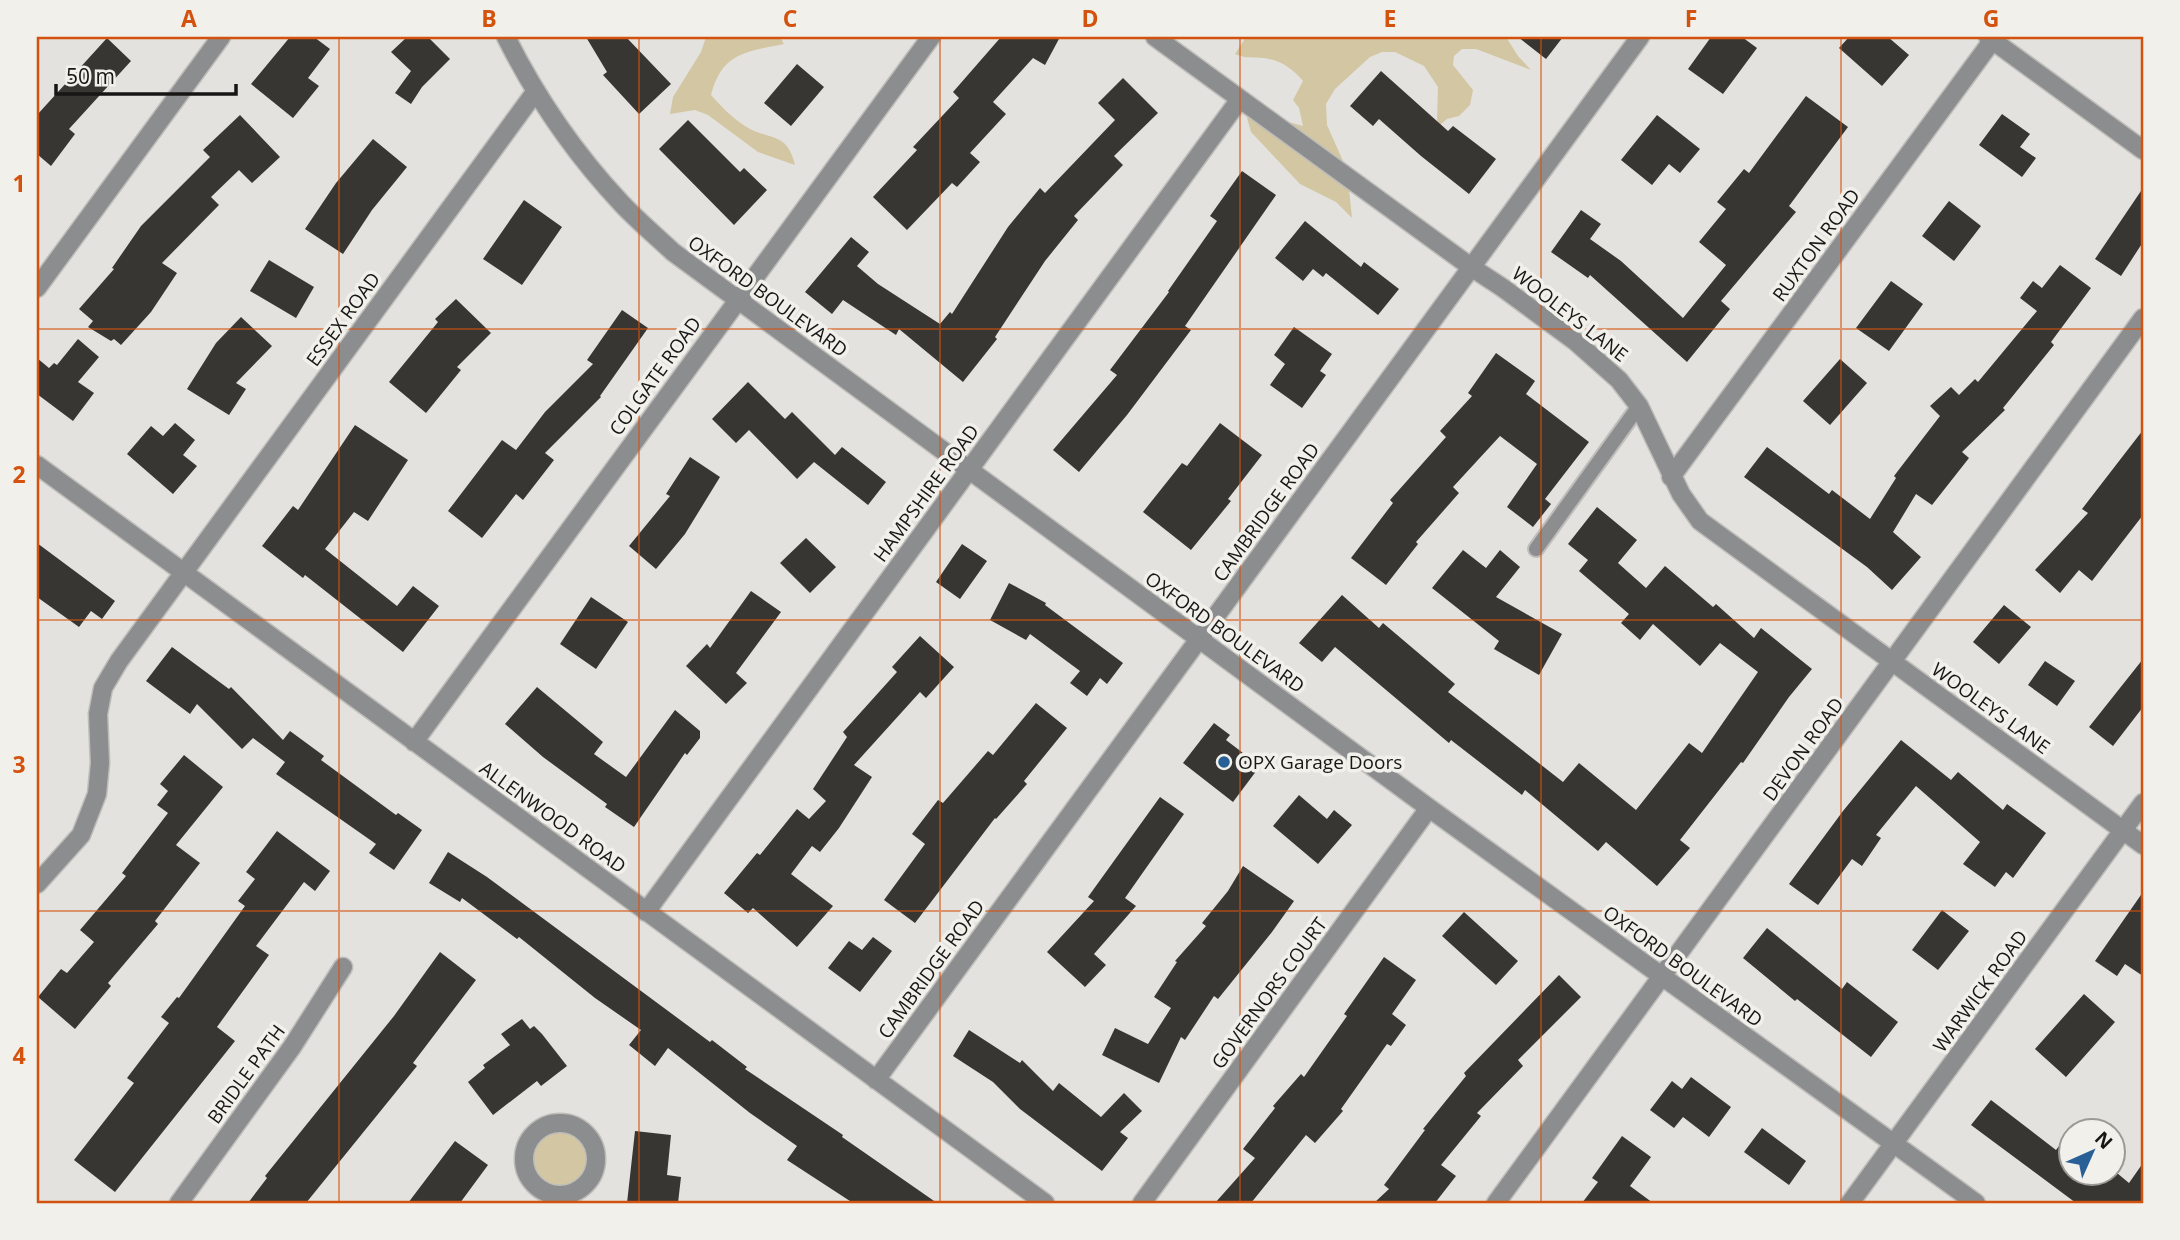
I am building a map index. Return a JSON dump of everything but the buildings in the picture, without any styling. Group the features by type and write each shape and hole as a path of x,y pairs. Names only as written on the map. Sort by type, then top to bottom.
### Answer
{"street":[{"path":"37,288 221,37"},
{"name":"OXFORD BOULEVARD","path":"506,37 536,91 571,143 622,204 673,252 1429,808 1976,1203"},
{"name":"COLGATE ROAD","path":"414,742 931,37"},
{"name":"WOOLEYS LANE","path":"1155,37 1599,360 1630,392 1639,406 1671,477 1686,504 1700,521 2143,845"},
{"name":"CAMBRIDGE ROAD","path":"876,1080 1640,37"},
{"path":"1992,38 2143,150"},
{"name":"RUXTON ROAD","path":"1671,477 1992,38"},
{"name":"ESSEX ROAD","path":"37,884 81,835 97,794 100,763 98,714 103,688 119,661 536,91"},
{"name":"HAMPSHIRE ROAD","path":"646,912 1240,99"},
{"name":"DEVON ROAD","path":"1496,1203 2143,318"},
{"name":"ALLENWOOD ROAD","path":"37,465 1045,1203"},
{"name":"WARWICK ROAD","path":"1850,1203 2143,803"},
{"name":"GOVERNORS COURT","path":"1142,1203 1429,808"},
{"name":"BRIDLE PATH","path":"179,1203 292,1047 343,967"},
{"path":"558,1123 580,1128 589,1136 597,1159 589,1182 571,1194 534,1196 526,1172 525,1150 529,1140 546,1126 558,1123"}],"lane":[{"path":"1536,549 1639,406"}],"shaded area":[{"path":"706,37 780,37 784,44 758,49 729,63 722,70 711,95 745,126 782,141 795,165 758,152 708,115 695,110 670,114 673,97 701,52"},
{"path":"1246,37 1506,37 1531,70 1476,49 1462,49 1454,56 1453,65 1473,90 1470,105 1459,116 1447,119 1429,134 1437,122 1438,87 1424,66 1395,52 1382,52 1370,57 1335,89 1326,104 1327,125 1347,170 1352,218 1336,202 1300,184 1251,132 1247,118 1281,120 1303,126 1299,108 1293,100 1303,81 1281,63 1235,54"},
{"path":"553,1123 567,1123 586,1133 596,1152 596,1166 586,1185 567,1195 553,1195 534,1185 524,1166 524,1152 534,1133"}],"place":[{"name":"OPX Garage Doors","path":"1224,762"}]}
